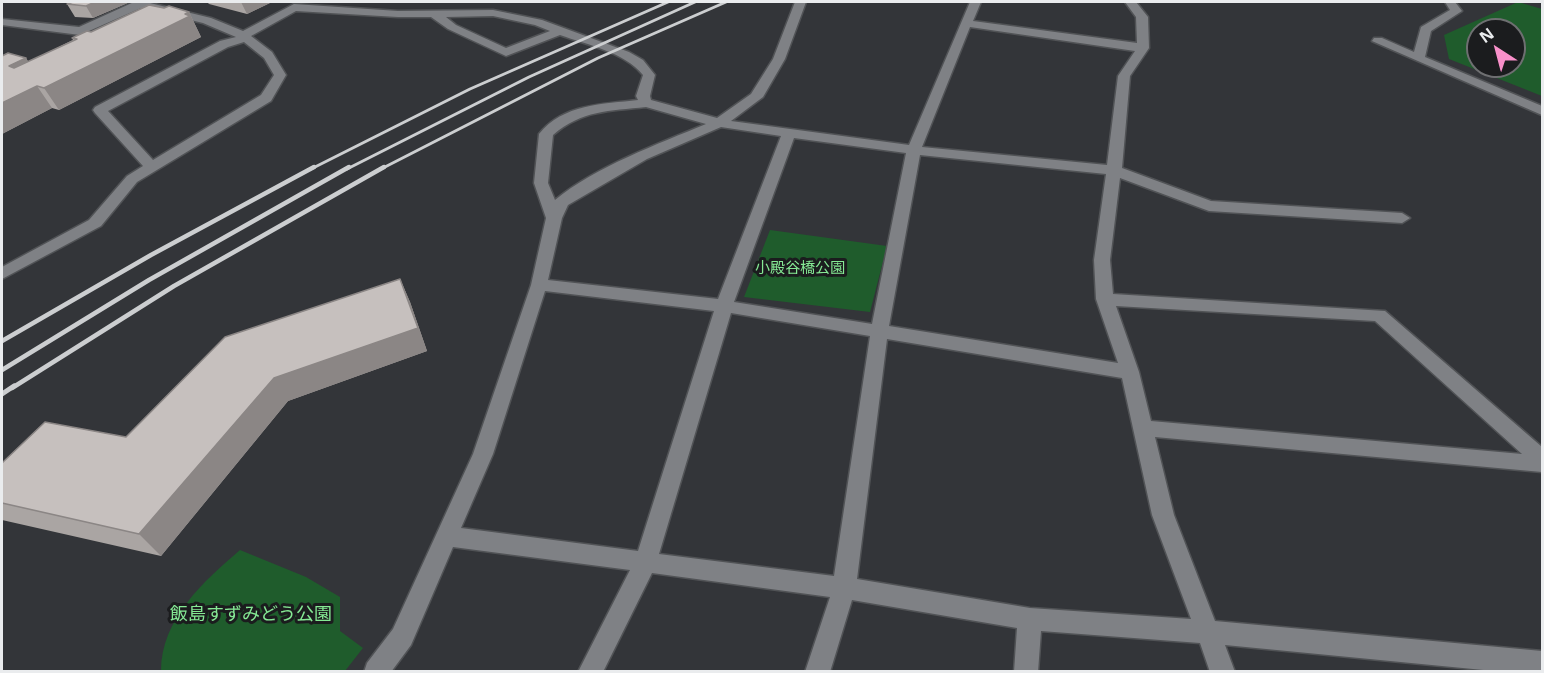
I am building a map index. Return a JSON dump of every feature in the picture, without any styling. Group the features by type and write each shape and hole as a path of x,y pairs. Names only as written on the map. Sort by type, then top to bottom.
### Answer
{"street":[{"path":"376,672 402,637 483,454 539,285 554,218 561,202 584,186 642,156 718,123 756,97 779,59 801,2"},
{"path":"817,672 844,588 879,333 914,150 975,2"},
{"path":"1131,2 1142,17 1143,48 1124,76 1102,260 1105,299 1130,372 1163,515 1223,672"},
{"path":"1419,58 1425,29 1456,11 1450,2"},
{"path":"2,22 80,31 141,3 212,22 244,37 270,56 280,75 266,98 132,179 95,223 2,274"},
{"path":"151,167 100,110 224,44 244,37 294,7 434,15 493,12 517,16 625,54 639,63 649,75 643,96 646,103"},
{"path":"434,15 452,27 506,52 559,31"},
{"path":"966,23 1143,48"},
{"path":"1378,41 1542,111"},
{"path":"554,218 541,183 546,134 562,120 585,110 646,103 718,123 914,150 1113,170 1209,206 1402,218"},
{"path":"590,672 645,563 724,306 789,132"},
{"path":"539,285 724,306 1130,372"},
{"path":"1105,299 1379,315 1542,461"},
{"path":"1142,428 1542,461"},
{"path":"445,536 844,588 1030,619 1209,632 1495,666 1542,663"},
{"path":"1026,672 1030,619"}],"green space":[{"path":"1518,2 1542,9 1542,96 1497,78 1526,78 1526,18 1482,18"},
{"path":"1466,25 1466,66 1449,59 1444,35"},
{"name":"小殿谷橋公園","path":"770,230 887,246 870,312 744,297"},
{"name":"飯島すずみどう公園","path":"240,550 306,577 340,597 340,631 363,648 345,671 161,671 168,635 177,618 199,588"}],"building":[{"path":"95,2 86,6 67,4"},
{"path":"149,5 164,8 169,6 189,12 185,14 190,16 44,88 37,86 2,103 2,56 8,53 26,58 9,66 14,68 77,39 72,38 87,31 91,32"},
{"path":"400,279 418,328 274,378 139,534 2,503 2,463 45,422 126,437 225,337"}],"railway":[{"path":"311,169 470,89 668,2"},
{"path":"347,169 529,77 695,2"},
{"path":"381,169 598,58 726,2"},
{"path":"2,341 151,255 314,167"},
{"path":"2,370 149,280 349,167"},
{"path":"12,388 174,286 384,167"},
{"path":"2,394 14,386"}]}
